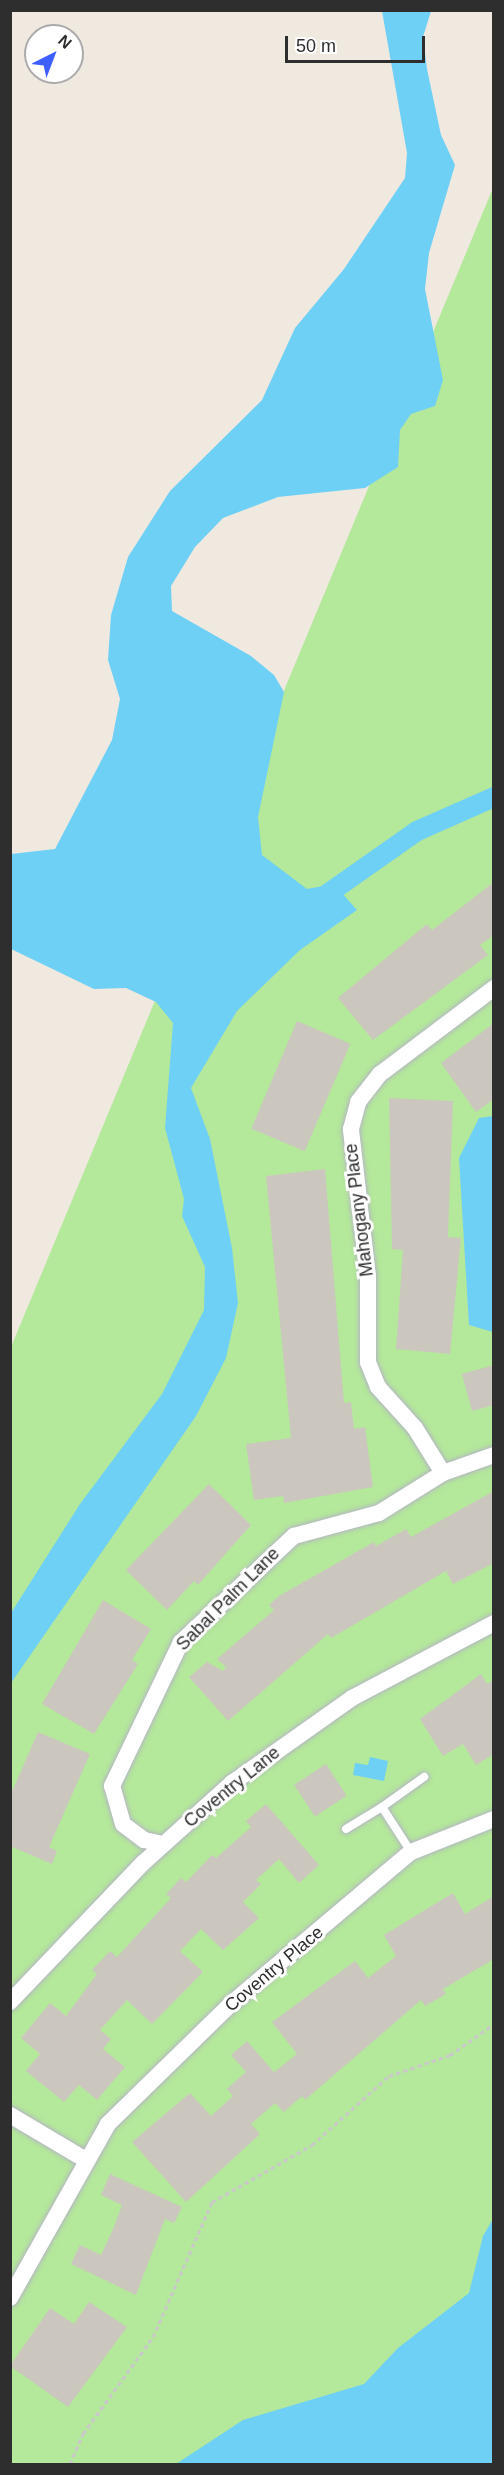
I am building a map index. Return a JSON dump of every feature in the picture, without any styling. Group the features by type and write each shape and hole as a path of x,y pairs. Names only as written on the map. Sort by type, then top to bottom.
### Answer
{"street":[{"name":"Mahogany Place","path":"443,1473 416,1428 378,1386 368,1362 368,1277 351,1129 358,1102 381,1074 494,988"},
{"name":"Sabal Palm Lane","path":"162,1844 144,1840 123,1824 111,1786 181,1642 280,1544 305,1531 379,1513 443,1473 494,1455"},
{"name":"Coventry Lane","path":"10,2002 162,1844 308,1727 416,1661 494,1623"},
{"name":"Coventry Place","path":"10,2298 84,2159 108,2124 232,2003 411,1852 494,1819"},
{"path":"10,2115 84,2159"}],"lane":[{"path":"346,1829 424,1777"},
{"path":"382,1807 411,1852"}],"path":[{"path":"70,2464 83,2434 153,2337 212,2202 312,2145 389,2076 450,2055 494,2024"}],"green space":[{"path":"493,188 493,2464 11,2464 11,1347"}],"water":[{"path":"382,11 431,11 423,37 427,69 441,135 455,165 429,253 425,289 443,380 435,406 411,414 400,430 398,467 365,488 278,497 223,518 195,547 171,586 172,611 251,656 274,675 284,692 258,817 262,855 307,889 334,884 357,910 300,950 237,1011 191,1088 210,1139 232,1248 238,1303 226,1358 196,1416 11,1683 11,1613 80,1504 162,1394 204,1310 205,1267 182,1216 184,1199 165,1128 173,1023 156,1002 126,988 94,989 11,949 11,854 55,849 112,740 120,699 108,660 111,615 128,557 170,491 262,400 295,328 344,269 405,178 407,153"},
{"path":"494,1116 493,1332 469,1325 459,1158 479,1118"},
{"path":"370,1757 388,1761 384,1781 353,1775 355,1763 368,1765"},
{"path":"493,2219 493,2464 176,2464 243,2420 364,2384 398,2348 469,2293 483,2236"}],"building":[{"path":"494,882 494,935 480,945 488,955 373,1040 338,998 427,924 432,930"},
{"path":"297,1021 350,1044 305,1151 251,1129"},
{"path":"494,1023 494,1099 476,1112 441,1063"},
{"path":"389,1098 453,1101 448,1237 461,1238 450,1354 396,1349 403,1250 392,1249"},
{"path":"325,1169 344,1403 351,1402 354,1429 365,1427 373,1487 284,1503 283,1496 254,1500 246,1444 291,1438 266,1176"},
{"path":"494,1365 494,1405 472,1411 462,1374"},
{"path":"209,1484 251,1525 198,1585 194,1581 167,1610 126,1570"},
{"path":"494,1491 494,1563 453,1584 446,1571 331,1638 328,1634 228,1721 189,1677 207,1662 223,1671 226,1667 217,1659 274,1610 269,1605 279,1596 374,1542 376,1546 406,1529 411,1537"},
{"path":"103,1600 151,1629 132,1660 138,1664 94,1734 42,1704"},
{"path":"481,1674 487,1684 494,1680 494,1754 476,1765 463,1744 443,1756 420,1719"},
{"path":"38,1732 90,1754 49,1847 57,1851 52,1864 10,1846 10,1796"},
{"path":"326,1764 347,1796 315,1817 294,1785"},
{"path":"266,1804 319,1865 299,1883 279,1859 256,1880 261,1884 243,1902 259,1918 223,1950 201,1929 180,1951 203,1972 152,2024 127,2000 100,2030 111,2039 103,2049 125,2067 97,2100 79,2085 64,2102 26,2071 40,2054 21,2038 50,2003 66,2016 97,1974 92,1970 110,1951 117,1957 171,1898 166,1894 181,1878 186,1882 212,1855 216,1858 251,1827 246,1821"},
{"path":"453,1893 465,1914 494,1896 494,1959 443,1989 446,1994 425,2006 421,2000 305,2100 302,2096 284,2112 275,2103 251,2124 260,2134 186,2202 132,2142 190,2093 211,2116 233,2096 227,2089 246,2072 231,2055 247,2041 274,2072 297,2054 272,2022 355,1961 368,1978 396,1956 384,1935"},
{"path":"110,2174 182,2207 174,2223 165,2219 136,2295 71,2264 80,2245 101,2255 114,2227 122,2205 101,2195"},
{"path":"89,2302 127,2327 68,2407 10,2366 50,2308 74,2324"}],"waterway":[{"path":"316,902 417,831 494,797"}]}
